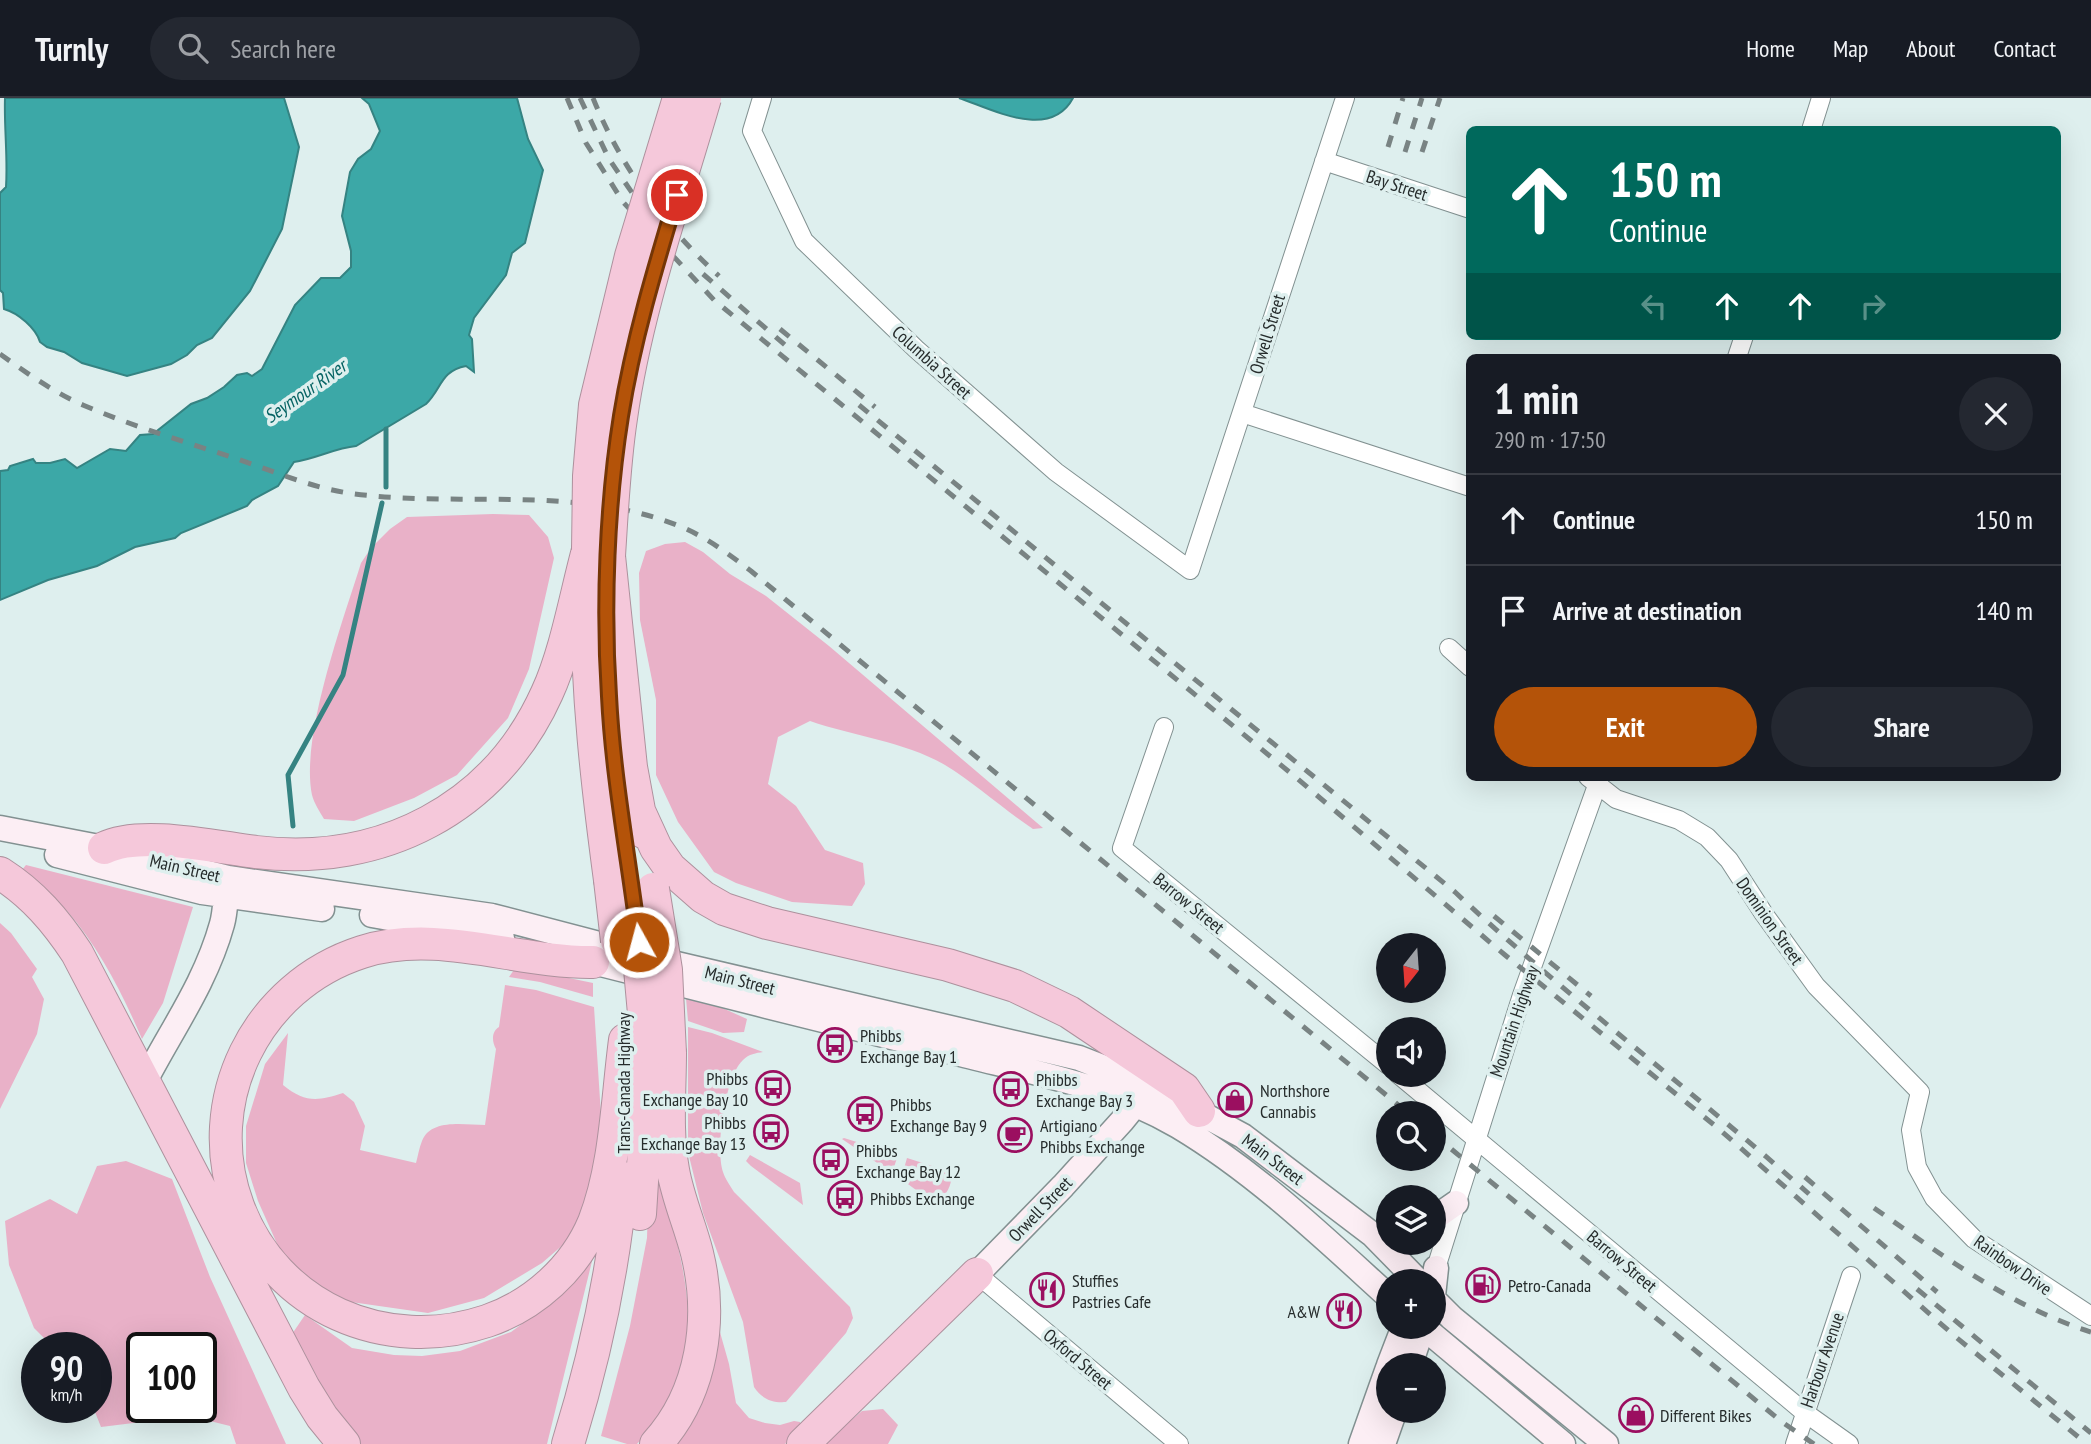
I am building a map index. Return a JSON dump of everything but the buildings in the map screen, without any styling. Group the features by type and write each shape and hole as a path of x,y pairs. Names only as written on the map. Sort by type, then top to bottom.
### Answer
{"highway":[{"path":"679,98 631,256 595,405 589,476 631,767 639,811 656,848 670,868 695,891 724,909 767,923 948,965 1015,986 1069,1012 1184,1089 1199,1111"},
{"path":"104,848 116,842 150,840 270,854 331,853 387,840 437,818 458,804 496,771 527,733 549,690 598,553 632,363 656,267 705,98"},
{"name":"Trans-Canada Highway","path":"590,1444 609,1375 632,1266 645,1156 647,1047 618,944 632,885 618,793 598,553"},
{"path":"593,962 566,962 464,947 410,944 388,946 339,960 292,989 273,1008 246,1050 230,1102 227,1154 230,1179 250,1232 265,1255 292,1284 334,1313 360,1324 419,1334 447,1331 496,1318 520,1307 557,1277 578,1251 593,1223 610,1157 647,1047 666,970 632,885 639,811"},
{"path":"0,873 34,899 59,924 93,981 310,1398 344,1444"},
{"path":"647,1047 677,1190 702,1277 705,1324 702,1348 687,1396 676,1418 656,1444"},
{"name":"Trans-Canada Highway","path":"568,1444 592,1357 614,1250 624,1155 647,1047"},
{"path":"803,1444 977,1274"},
{"path":"265,1315 324,1444"}],"main road":[{"name":"Main Street","path":"0,828 104,848 227,887 568,952 593,962 1098,1089 1177,1126 1239,1169 1322,1235 1376,1285"},
{"name":"Main Street","path":"0,842 195,891 227,887 492,916 697,969 1079,1058 1150,1086 1242,1136 1376,1231"},
{"path":"145,1081 186,1012 204,973 223,921 227,887"},
{"path":"1123,1076 1133,1088 1135,1105"},
{"name":"Orwell Street","path":"977,1274 1063,1186 1135,1105"},
{"path":"1446,1210 1455,1203"},
{"name":"Main Street","path":"1402,1255 1417,1269"},
{"path":"1446,1311 1606,1444"},
{"path":"1437,1339 1563,1444"},
{"path":"1361,1444 1376,1401"},
{"path":"1383,1444 1390,1423"}],"street":[{"name":"Columbia Street","path":"762,98 752,131 804,241 916,349 1056,472 1190,570"},
{"name":"Orwell Street","path":"1190,570 1345,98"},
{"path":"1812,126 1821,98"},
{"name":"Bay Street","path":"1324,161 1466,208"},
{"path":"1242,413 1466,486"},
{"path":"1449,648 1466,663"},
{"name":"Barrow Street","path":"1164,727 1122,848 1376,1055"},
{"name":"Mountain Highway","path":"1428,1269 1455,1203 1595,781"},
{"name":"Dominion Street","path":"1596,781 1616,799 1679,820 1707,837 1729,860 1816,986 1920,1092 1911,1130"},
{"name":"Barrow Street","path":"1413,1087 1804,1412 1849,1444"},
{"name":"Rainbow Drive","path":"1911,1130 1917,1167 1934,1198 1974,1239 2091,1317"},
{"name":"Oxford Street","path":"977,1274 1179,1444"},
{"name":"Harbour Avenue","path":"1795,1444 1851,1276"}],"shaded area":[{"path":"529,515 548,537 554,558 529,669 508,718 457,775 414,798 354,821 324,819 312,795 312,742 325,679 361,563 371,548 390,529 407,517"},
{"path":"685,542 766,596 829,646 1043,828 1033,829 956,772 930,757 810,721 778,737 768,784 796,806 825,850 863,863 865,884 852,906 792,902 736,883 714,872 678,822 656,775 656,700 640,620 639,573 646,551 665,544"},
{"path":"26,865 193,907 163,1003 142,1039 90,940 51,895 21,871"},
{"path":"0,923 11,933 37,969 32,977 44,999 37,1034 0,1109"},
{"path":"516,967 593,983 593,997 540,982 509,977"},
{"path":"505,985 536,990 594,1007 601,1115 596,1168 582,1216 564,1244 542,1263 484,1298 428,1313 344,1301 299,1276 278,1246 258,1201 246,1163 246,1126 265,1064 288,1033 283,1085 298,1095 312,1099 343,1093 354,1102 365,1126 360,1150 416,1163 422,1141 433,1129 449,1124 485,1125 496,1049 493,1037 499,1027"},
{"path":"686,998 709,1002 747,1019 744,1032 723,1033 688,1021"},
{"path":"688,1027 763,1052 743,1060 731,1081 721,1131 723,1172 734,1192 850,1307 853,1318 846,1333 786,1402 768,1399 760,1395 754,1387 743,1322 703,1213 688,1152"},
{"path":"842,1139 898,1155 892,1173"},
{"path":"750,1155 800,1183 803,1205 751,1166 746,1161"},
{"path":"907,1158 948,1171 950,1184 938,1206 901,1179"},
{"path":"126,1161 172,1179 210,1277 286,1444 236,1444 230,1426 217,1423 217,1332 126,1332 126,1423 133,1423 101,1427 99,1423 112,1423 112,1332 38,1332 9,1265 5,1221 50,1199 77,1214 97,1166"},
{"path":"655,1163 683,1273 688,1309 687,1343 679,1378 663,1411 637,1444 627,1444 601,1436 630,1326 647,1238 648,1204"},
{"path":"596,1245 547,1444 360,1444 342,1425 290,1337 305,1315 352,1348 394,1355 422,1356 460,1351 511,1332 545,1307 570,1286"},
{"path":"712,1304 729,1364 736,1403 749,1418 765,1423 780,1425 800,1422 801,1429 785,1444 669,1444"},
{"path":"883,1409 898,1425 888,1444 823,1444 862,1411"}],"water":[{"path":"5,98 284,98 299,147 282,229 250,291 212,338 197,345 187,355 171,364 127,376 82,363 64,352 47,347 40,342 26,322 4,309 3,293 0,290 0,193 6,187"},
{"name":"Seymour River","path":"362,98 517,98 528,139 543,170 525,243 512,253 506,275 474,318 469,335 472,339 474,372 466,366 457,368 446,376 426,404 356,446 294,462 278,486 252,500 247,506 181,533 175,538 135,547 97,566 48,580 0,600 0,471 33,459 36,463 50,463 65,459 77,468 110,449 126,451 140,435 153,434 191,404 207,398 237,375 247,373 252,376 262,369 295,305 321,278 340,278 351,267 351,251 342,216 350,172 358,159 371,149 380,131 369,104"},
{"path":"959,98 1073,98 1063,111 1050,118 1036,120 1004,114"}],"waterway":[{"path":"386,429 386,487"},
{"path":"293,826 288,775 343,675 382,503"}],"railway":[{"path":"567,98 586,143 623,202 714,300 1719,1129 1957,1338 2087,1444"},
{"path":"580,98 609,159 650,219"},
{"path":"593,98 616,148 646,194 680,237 719,276"},
{"path":"1388,147 1403,98"},
{"path":"1405,152 1422,98"},
{"path":"1422,152 1440,98"},
{"path":"703,274 785,345"},
{"path":"780,329 875,407"},
{"path":"0,354 37,380 76,402 320,487 390,497 560,501 602,506 643,514 702,537 751,571 1393,1101"},
{"path":"859,405 1455,892 1542,969 1809,1194"},
{"path":"1494,916 1591,996"},
{"path":"1446,1145 1782,1422 1814,1444"},
{"path":"1805,1177 1937,1292"},
{"path":"1874,1208 2005,1294 2033,1309 2091,1332"},
{"path":"1917,1289 2091,1433"}],"place":[{"name":"Phibbs Exchange Bay 1","path":"835,1045"},
{"name":"Phibbs Exchange Bay 10","path":"773,1088"},
{"name":"Phibbs Exchange Bay 3","path":"1011,1089"},
{"name":"Northshore Cannabis","path":"1235,1100"},
{"name":"Phibbs Exchange Bay 9","path":"865,1114"},
{"name":"Phibbs Exchange Bay 13","path":"771,1132"},
{"name":"Artigiano Phibbs Exchange","path":"1015,1135"},
{"name":"Phibbs Exchange Bay 12","path":"831,1160"},
{"name":"Phibbs Exchange","path":"845,1198"},
{"name":"Petro-Canada","path":"1483,1285"},
{"name":"Stuffies Pastries Cafe","path":"1047,1290"},
{"name":"A&W","path":"1344,1311"},
{"name":"Different Bikes","path":"1636,1415"}],"route":[{"path":"639,942 618,793 608,695 609,556 621,416 634,350 677,195"}]}
